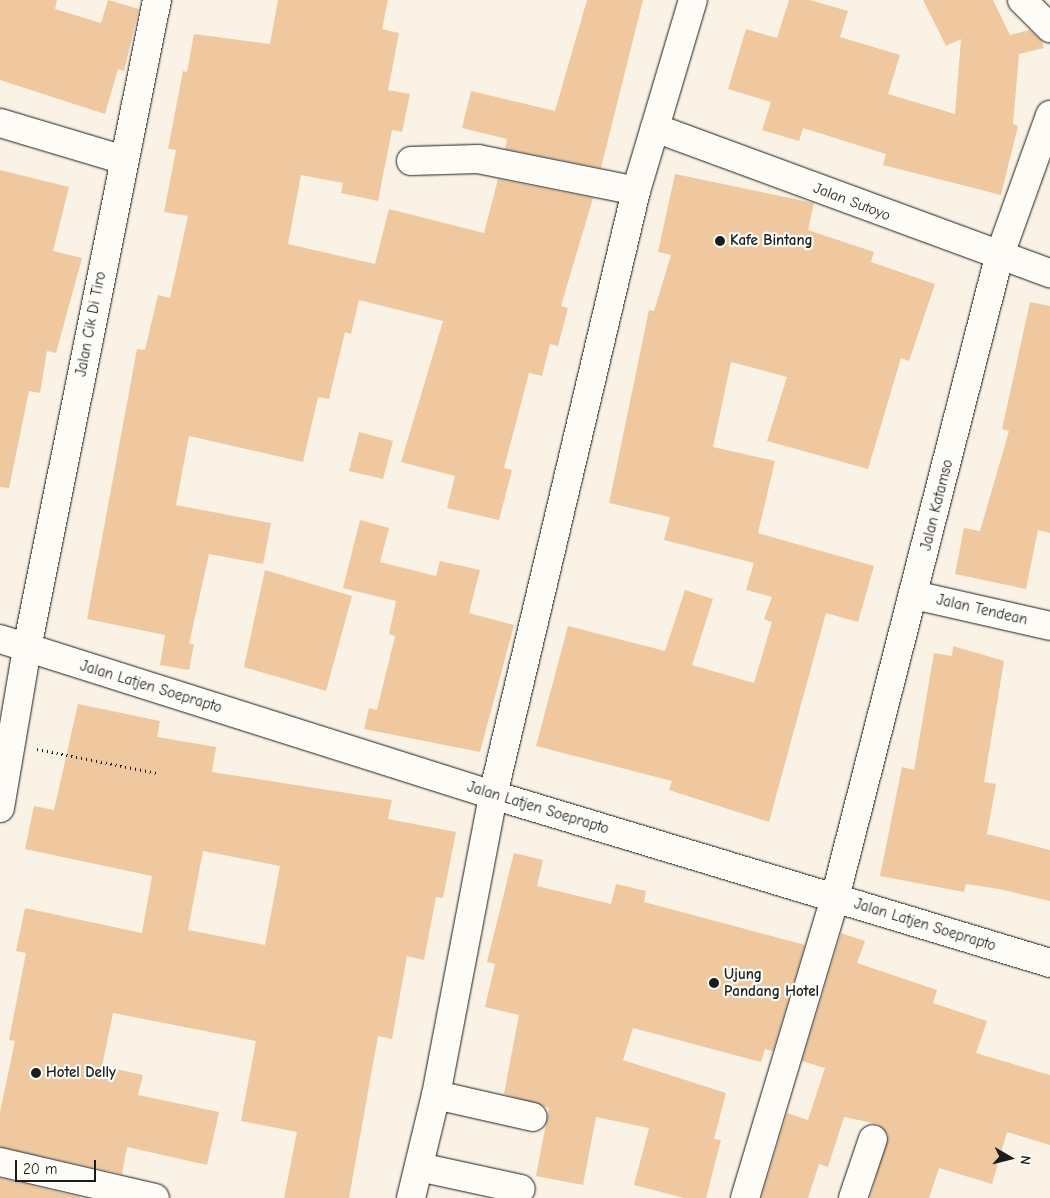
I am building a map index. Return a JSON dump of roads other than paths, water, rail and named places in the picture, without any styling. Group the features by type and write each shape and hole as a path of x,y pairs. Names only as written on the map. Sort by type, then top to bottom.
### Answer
{"street":[{"name":"Jalan Cik Di Tiro","path":"0,808 27,648 157,0"},
{"path":"412,1198 436,1095 493,795 636,191 693,0"},
{"path":"1022,0 1050,28"},
{"name":"Jalan Katamso","path":"745,1198 835,898 999,257 1050,115"},
{"path":"0,123 124,160"},
{"name":"Jalan Sutoyo","path":"655,128 999,257 1050,273"},
{"path":"412,160 478,159 636,191"},
{"name":"Jalan Tendean","path":"914,595 1050,626"},
{"name":"Jalan Latjen Soeprapto","path":"0,639 493,795 1050,964"},
{"path":"436,1095 533,1118"},
{"path":"853,1198 873,1139"},
{"path":"0,1162 155,1198"},
{"path":"419,1167 521,1188"}],"place":[{"name":"Kafe Bintang","path":"720,241"},
{"name":"Ujung Pandang Hotel","path":"714,983"},
{"name":"Hotel Delly","path":"36,1073"}]}
